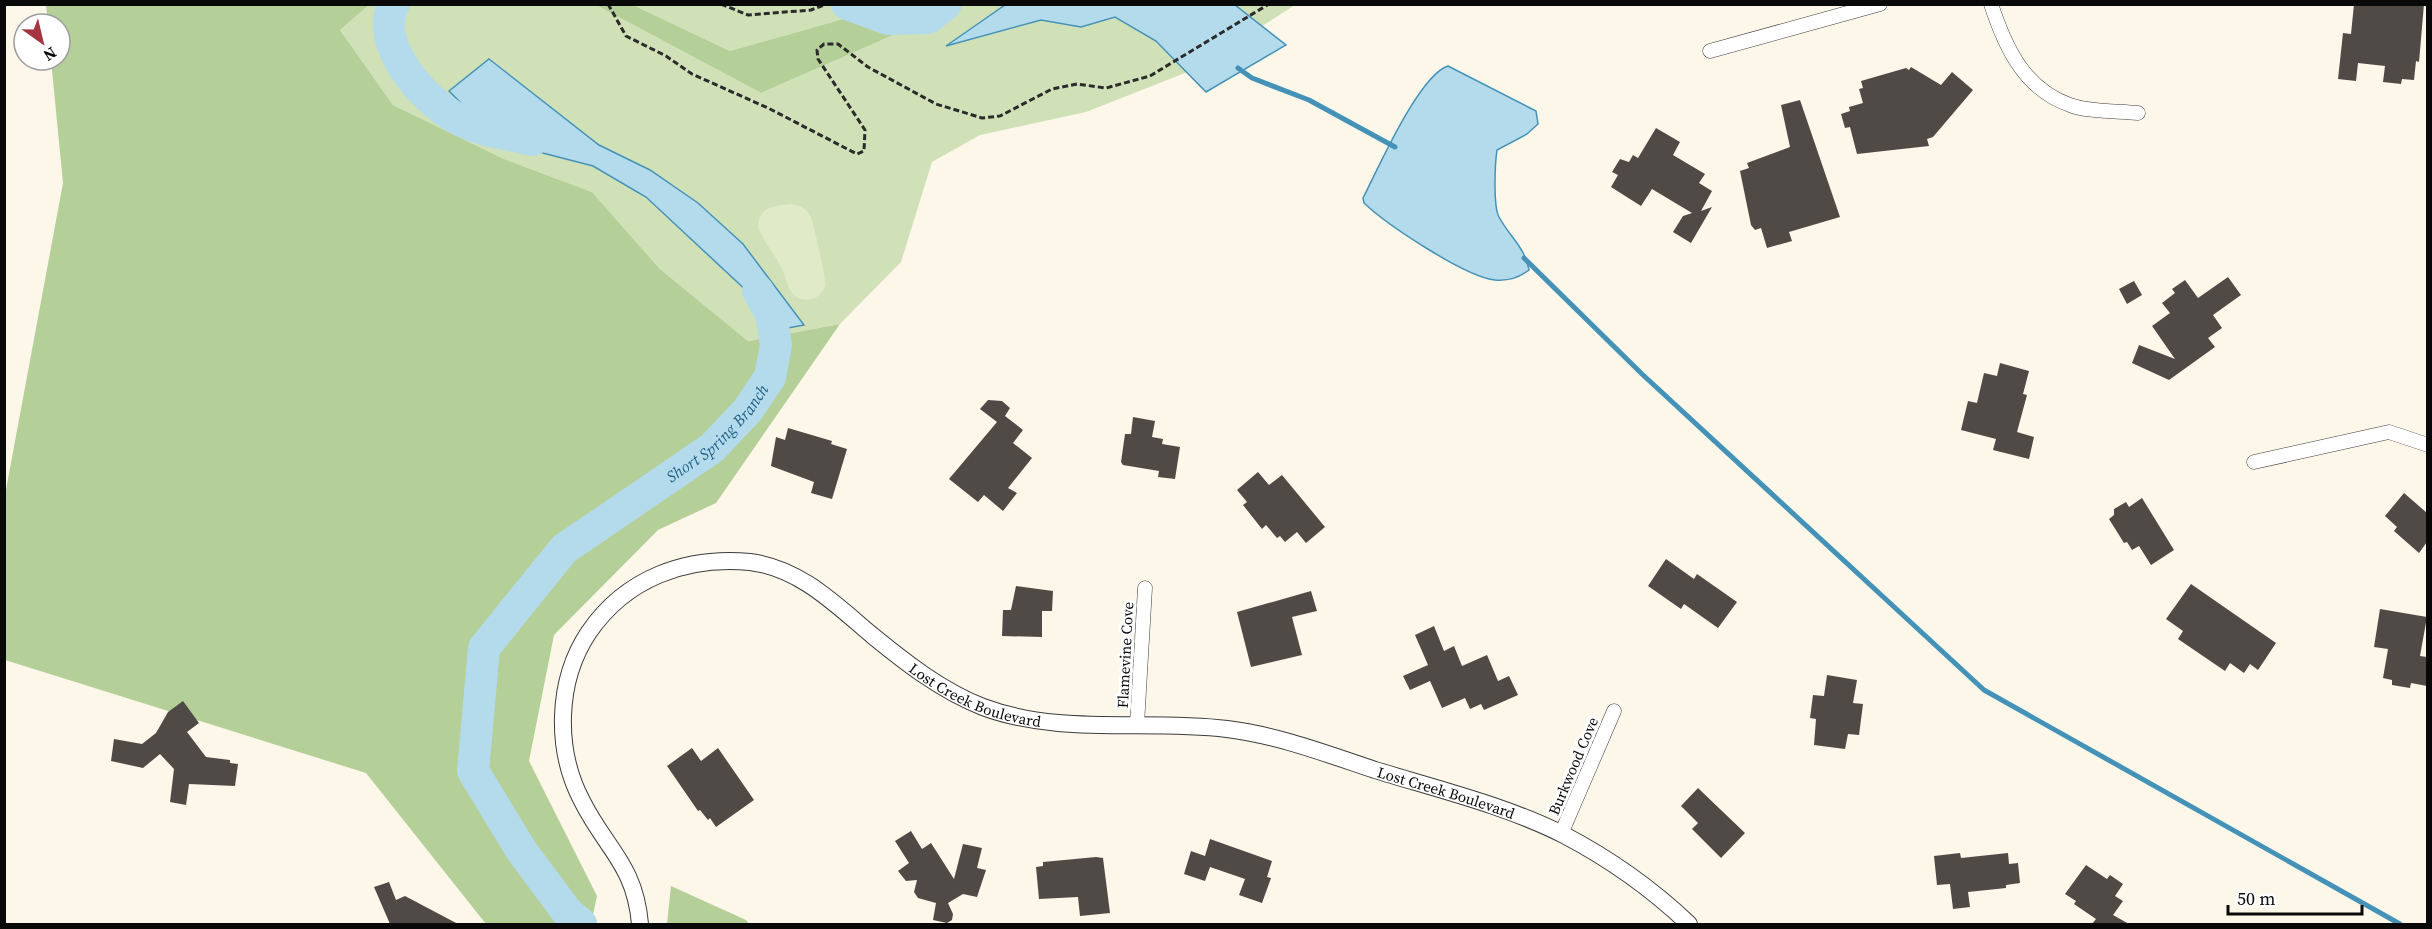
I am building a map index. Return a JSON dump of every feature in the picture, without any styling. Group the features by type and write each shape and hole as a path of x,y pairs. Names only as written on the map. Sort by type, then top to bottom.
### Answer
{"street":[{"path":"1710,51 1880,4"},
{"path":"1991,4 2000,33 2028,81 2070,106 2138,113"},
{"path":"2254,462 2389,432 2427,445"},
{"name":"Lost Creek Boulevard","path":"640,924 639,906 628,872 581,800 567,759 563,723 564,696 571,667 589,633 608,610 639,585 671,569 711,560 754,563 784,571 820,591 931,680 982,706 1029,719 1063,724 1137,724 1229,729 1296,744 1492,807 1561,834 1615,864 1661,897 1689,924"},
{"name":"Flamevine Cove","path":"1137,724 1145,588"},
{"name":"Burkwood Cove","path":"1561,834 1614,711"}],"path":[{"path":"608,4 626,36 666,56 692,74 789,118 857,154 864,151 865,130 818,59 817,50 824,44 838,44 868,68 936,104 982,118 1000,116 1052,89 1077,84 1106,88 1150,76 1269,4"},
{"path":"721,4 748,15 811,10 826,4"}],"green space":[{"path":"46,5 369,5 340,30 393,105 504,159 592,192 660,269 748,341 840,324 716,503 658,530 554,635 529,761 597,896 591,924 486,924 366,773 5,660 5,495 63,183 52,72 72,72 72,12 47,12"},
{"path":"369,5 596,5 761,93 898,33 920,5 1295,5 1195,69 1086,112 980,135 932,162 901,262 840,324 748,341 660,269 592,192 504,159 393,105 340,30"},
{"path":"596,5 633,5 730,51 843,19 858,5 920,5 898,33 761,93"},
{"path":"633,5 858,5 843,19 730,51"},
{"path":"791,204 802,207 810,215 817,239 825,286 813,299 804,300 795,296 791,291 780,265 758,227 761,215 768,208"},
{"path":"671,886 746,920 749,924 667,924"}],"water":[{"path":"1005,5 1235,5 1286,45 1206,92 1156,41 1115,17 1081,27 1041,20 946,46"},
{"path":"489,59 599,145 650,170 698,203 743,244 804,325 772,331 751,295 646,197 593,166 539,152 486,128 449,91"},
{"path":"1448,66 1536,111 1538,124 1527,134 1497,150 1495,184 1497,211 1524,255 1529,270 1513,278 1495,280 1465,270 1407,236 1364,203 1363,198 1412,104 1437,73"}],"building":[{"path":"2354,4 2424,4 2419,62 2416,61 2414,80 2402,79 2401,84 2383,82 2385,66 2358,63 2356,81 2338,79 2343,33 2351,34"},
{"path":"1911,67 1941,85 1952,72 1973,90 1933,137 1927,139 1929,146 1857,154 1850,127 1845,128 1841,114 1850,111 1849,107 1863,103 1859,89 1863,88 1861,81 1906,68 1909,70"},
{"path":"1800,100 1840,217 1789,232 1792,241 1767,248 1761,228 1755,230 1751,225 1740,171 1749,168 1747,163 1790,147 1781,105"},
{"path":"1656,128 1680,142 1673,155 1705,174 1699,183 1712,191 1701,211 1712,207 1691,243 1673,232 1683,216 1692,213 1652,189 1641,206 1611,187 1618,175 1612,172 1620,159 1629,162 1633,155 1638,158"},
{"path":"2228,277 2241,295 2213,315 2222,328 2208,338 2215,347 2169,380 2132,363 2139,345 2175,359 2152,326 2170,313 2162,303 2175,293 2172,289 2185,280 2198,298"},
{"path":"2134,281 2142,295 2127,304 2119,289"},
{"path":"2000,363 2029,371 2023,394 2027,395 2017,432 2034,437 2029,459 1993,450 1996,439 1961,430 1968,401 1977,403 1984,373 1997,376"},
{"path":"988,400 1002,401 1010,408 1005,416 1023,430 1013,443 1032,458 1008,488 1017,493 1003,511 984,495 978,502 949,479 997,422 980,409"},
{"path":"1133,417 1155,421 1152,437 1163,439 1162,444 1180,447 1175,479 1158,477 1159,471 1123,465 1121,462 1125,434 1131,434"},
{"path":"788,428 832,441 831,444 847,449 832,499 811,493 814,482 771,466 776,437 785,440"},
{"path":"1258,472 1269,485 1282,475 1325,527 1306,543 1297,532 1285,542 1280,536 1277,538 1266,525 1262,529 1243,505 1247,502 1237,490"},
{"path":"2404,493 2427,513 2427,542 2419,553 2394,531 2397,527 2385,516"},
{"path":"2142,498 2174,550 2151,565 2139,546 2132,550 2127,542 2124,543 2109,519 2114,515 2114,509 2126,502 2129,507"},
{"path":"1666,559 1694,579 1697,574 1737,602 1718,628 1684,604 1681,609 1648,586"},
{"path":"2191,584 2276,643 2258,670 2250,664 2244,673 2230,663 2225,671 2178,639 2183,631 2166,619"},
{"path":"1016,586 1053,591 1052,611 1042,611 1042,637 1002,636 1003,610 1011,610"},
{"path":"1311,591 1317,611 1292,617 1302,655 1251,667 1237,612"},
{"path":"2380,609 2427,617 2420,656 2427,657 2427,686 2411,683 2410,688 2392,685 2392,680 2383,678 2388,649 2374,647"},
{"path":"1434,626 1444,651 1454,646 1462,666 1487,655 1498,681 1509,676 1518,695 1484,710 1481,704 1470,709 1465,698 1442,708 1430,681 1410,690 1403,676 1428,665 1415,635"},
{"path":"1827,675 1857,680 1853,703 1863,704 1859,735 1848,734 1845,749 1814,745 1816,719 1810,718 1813,695 1824,696"},
{"path":"183,701 199,723 187,732 206,757 230,760 230,763 238,764 235,786 189,784 186,805 170,802 174,769 160,754 143,768 111,761 114,739 142,744 156,733 168,712"},
{"path":"692,748 701,761 718,748 754,800 716,827 710,818 708,820 700,810 698,811 667,766"},
{"path":"1698,788 1745,833 1721,858 1692,829 1698,823 1681,806"},
{"path":"911,831 922,849 931,843 954,879 963,844 982,848 977,868 986,870 977,897 963,894 948,903 953,914 952,920 947,923 933,920 936,903 918,898 914,892 917,880 906,881 898,871 909,863 895,841"},
{"path":"1210,839 1272,861 1267,877 1271,878 1262,903 1239,895 1245,879 1210,867 1205,881 1184,874 1191,851 1205,856"},
{"path":"1960,853 1961,858 2008,853 2009,864 2018,863 2020,883 2006,885 2006,888 1968,892 1970,907 1953,909 1950,884 1937,885 1934,856"},
{"path":"1103,858 1110,913 1080,916 1078,897 1039,899 1036,867 1043,866 1043,862"},
{"path":"2086,865 2107,879 2110,875 2123,884 2115,896 2123,901 2113,915 2129,924 2092,924 2096,919 2074,904 2076,901 2065,894"},
{"path":"389,882 396,900 405,896 458,924 390,924 374,887"}],"waterway":[{"name":"Short Spring Branch","path":"394,4 389,20 390,36 396,53 405,70 431,99 445,111 467,123 533,140"},
{"name":"Short Spring Branch","path":"847,4 888,19 928,18 946,4"},
{"path":"1238,68 1252,78 1309,100 1395,147"},
{"path":"1524,258 1642,374 1984,690 2400,924"},
{"name":"Short Spring Branch","path":"581,924 567,912 521,850 473,771 484,648 564,549 712,448 748,410 770,377 776,345 771,314 758,291"}]}
